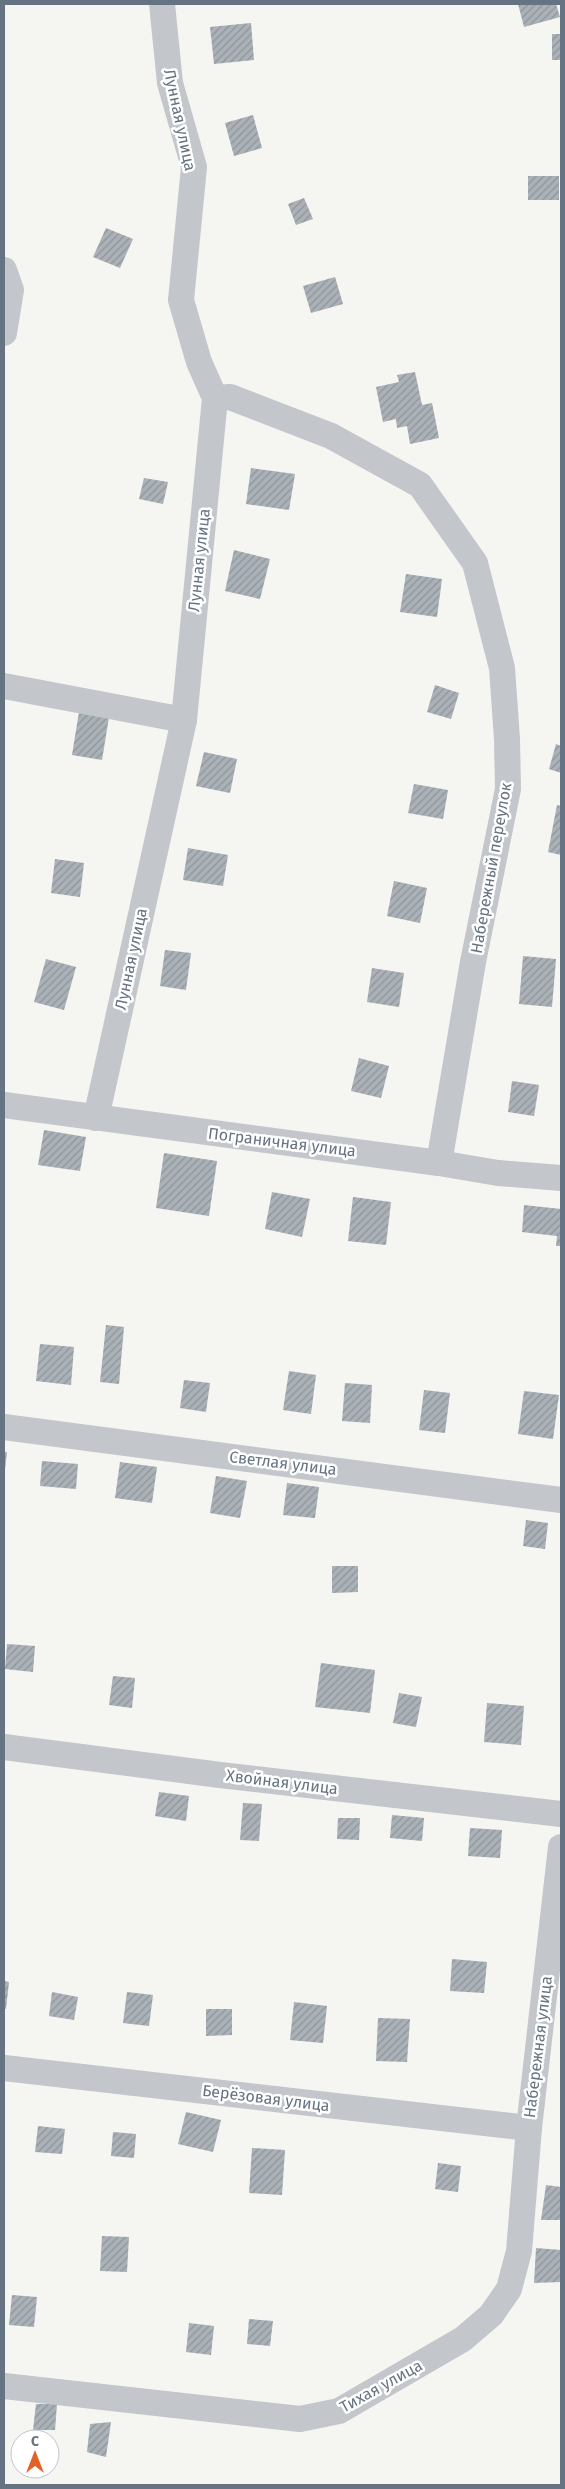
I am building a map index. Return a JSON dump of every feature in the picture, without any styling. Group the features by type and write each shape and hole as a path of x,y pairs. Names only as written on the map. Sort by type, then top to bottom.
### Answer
{"street":[{"name":"Лунная улица","path":"96,1118 184,720 215,398 199,362 181,300 194,167 170,83 162,4"},
{"path":"4,270 11,290 4,333"},
{"name":"Набережный переулок","path":"215,398 230,397 331,436 420,485 475,563 502,668 508,789 473,962 439,1163"},
{"path":"4,686 184,720"},
{"name":"Пограничная улица","path":"4,1105 439,1163 498,1173 561,1178"},
{"name":"Светлая улица","path":"4,1428 561,1500"},
{"name":"Хвойная улица","path":"4,1746 220,1775 561,1814"},
{"name":"Набережная улица","path":"529,2128 561,1847"},
{"name":"Берёзовая улица","path":"4,2068 529,2128"},
{"name":"Тихая улица","path":"4,2386 300,2419 339,2411 463,2339 491,2315 509,2289 520,2251 529,2128"}],"building":[{"path":"518,4 556,4 560,17 524,27"},
{"path":"251,23 254,60 214,64 210,27"},
{"path":"552,34 561,34 561,60 552,60"},
{"path":"253,115 262,148 234,156 225,123"},
{"path":"528,176 559,176 559,200 528,200"},
{"path":"304,198 313,219 296,225 288,204"},
{"path":"106,228 133,239 120,268 93,257"},
{"path":"335,277 343,304 311,313 303,286"},
{"path":"415,372 422,405 432,403 439,438 410,444 407,426 397,428 396,419 383,422 376,387 399,382 397,375"},
{"path":"251,468 295,474 289,510 246,504"},
{"path":"144,478 168,482 163,504 139,499"},
{"path":"234,550 270,559 260,599 225,591"},
{"path":"406,574 442,579 437,617 400,612"},
{"path":"435,685 459,693 451,719 427,712"},
{"path":"79,712 109,717 102,760 72,755"},
{"path":"556,744 561,746 561,773 549,769"},
{"path":"204,752 237,759 230,793 196,786"},
{"path":"414,784 448,790 443,819 408,813"},
{"path":"557,805 561,806 561,855 548,852"},
{"path":"188,848 228,855 223,886 183,880"},
{"path":"55,859 84,863 80,897 51,893"},
{"path":"394,881 427,888 420,923 387,916"},
{"path":"165,950 191,953 186,990 160,986"},
{"path":"523,956 556,959 552,1007 519,1004"},
{"path":"46,959 76,967 64,1010 34,1002"},
{"path":"372,968 404,973 399,1007 367,1002"},
{"path":"359,1058 389,1066 381,1098 351,1091"},
{"path":"512,1081 539,1085 534,1116 508,1112"},
{"path":"44,1130 86,1137 80,1171 38,1165"},
{"path":"164,1153 217,1161 209,1216 156,1208"},
{"path":"272,1192 310,1199 302,1237 265,1229"},
{"path":"353,1197 391,1202 386,1245 348,1241"},
{"path":"524,1205 561,1209 561,1246 556,1246 557,1236 522,1232"},
{"path":"106,1325 124,1327 119,1384 100,1382"},
{"path":"40,1344 74,1347 71,1385 36,1381"},
{"path":"289,1371 316,1375 311,1414 283,1410"},
{"path":"184,1380 210,1383 206,1412 180,1408"},
{"path":"345,1383 372,1385 370,1423 342,1421"},
{"path":"424,1390 450,1393 445,1433 419,1430"},
{"path":"524,1391 559,1395 553,1439 518,1434"},
{"path":"4,1452 7,1452 5,1470 4,1470"},
{"path":"42,1461 78,1464 76,1489 40,1486"},
{"path":"120,1462 157,1467 152,1503 115,1498"},
{"path":"216,1476 247,1481 240,1518 210,1513"},
{"path":"287,1483 319,1487 315,1518 283,1515"},
{"path":"526,1520 548,1523 545,1549 523,1546"},
{"path":"332,1566 358,1566 358,1592 332,1593"},
{"path":"7,1644 35,1646 33,1672 5,1669"},
{"path":"321,1663 375,1670 370,1713 315,1707"},
{"path":"113,1676 135,1678 132,1708 109,1705"},
{"path":"399,1693 422,1697 416,1727 393,1723"},
{"path":"487,1703 524,1706 521,1745 484,1742"},
{"path":"159,1792 189,1796 186,1821 155,1816"},
{"path":"243,1803 262,1804 259,1841 240,1840"},
{"path":"392,1815 424,1818 422,1841 390,1838"},
{"path":"338,1818 360,1818 359,1840 337,1839"},
{"path":"470,1828 502,1830 500,1858 468,1856"},
{"path":"452,1959 487,1962 484,1993 450,1991"},
{"path":"4,1981 9,1982 6,2009 4,2008"},
{"path":"52,1992 78,1997 74,2020 49,2016"},
{"path":"127,1992 153,1995 149,2026 123,2023"},
{"path":"294,2002 327,2006 323,2043 290,2040"},
{"path":"206,2009 232,2009 232,2035 206,2036"},
{"path":"378,2018 410,2019 407,2062 376,2061"},
{"path":"186,2112 221,2120 213,2152 178,2144"},
{"path":"38,2126 65,2129 62,2154 35,2152"},
{"path":"113,2132 136,2134 134,2158 111,2156"},
{"path":"252,2148 285,2150 282,2195 249,2193"},
{"path":"438,2163 461,2166 458,2192 435,2189"},
{"path":"546,2185 561,2187 561,2220 541,2220"},
{"path":"102,2236 129,2237 127,2272 100,2271"},
{"path":"536,2248 561,2250 561,2282 534,2283"},
{"path":"12,2295 37,2297 34,2327 9,2325"},
{"path":"249,2319 273,2321 270,2346 247,2344"},
{"path":"189,2323 214,2326 211,2355 186,2352"},
{"path":"36,2404 57,2404 55,2429 33,2429"},
{"path":"111,2422 106,2457 87,2452 90,2424"}]}
